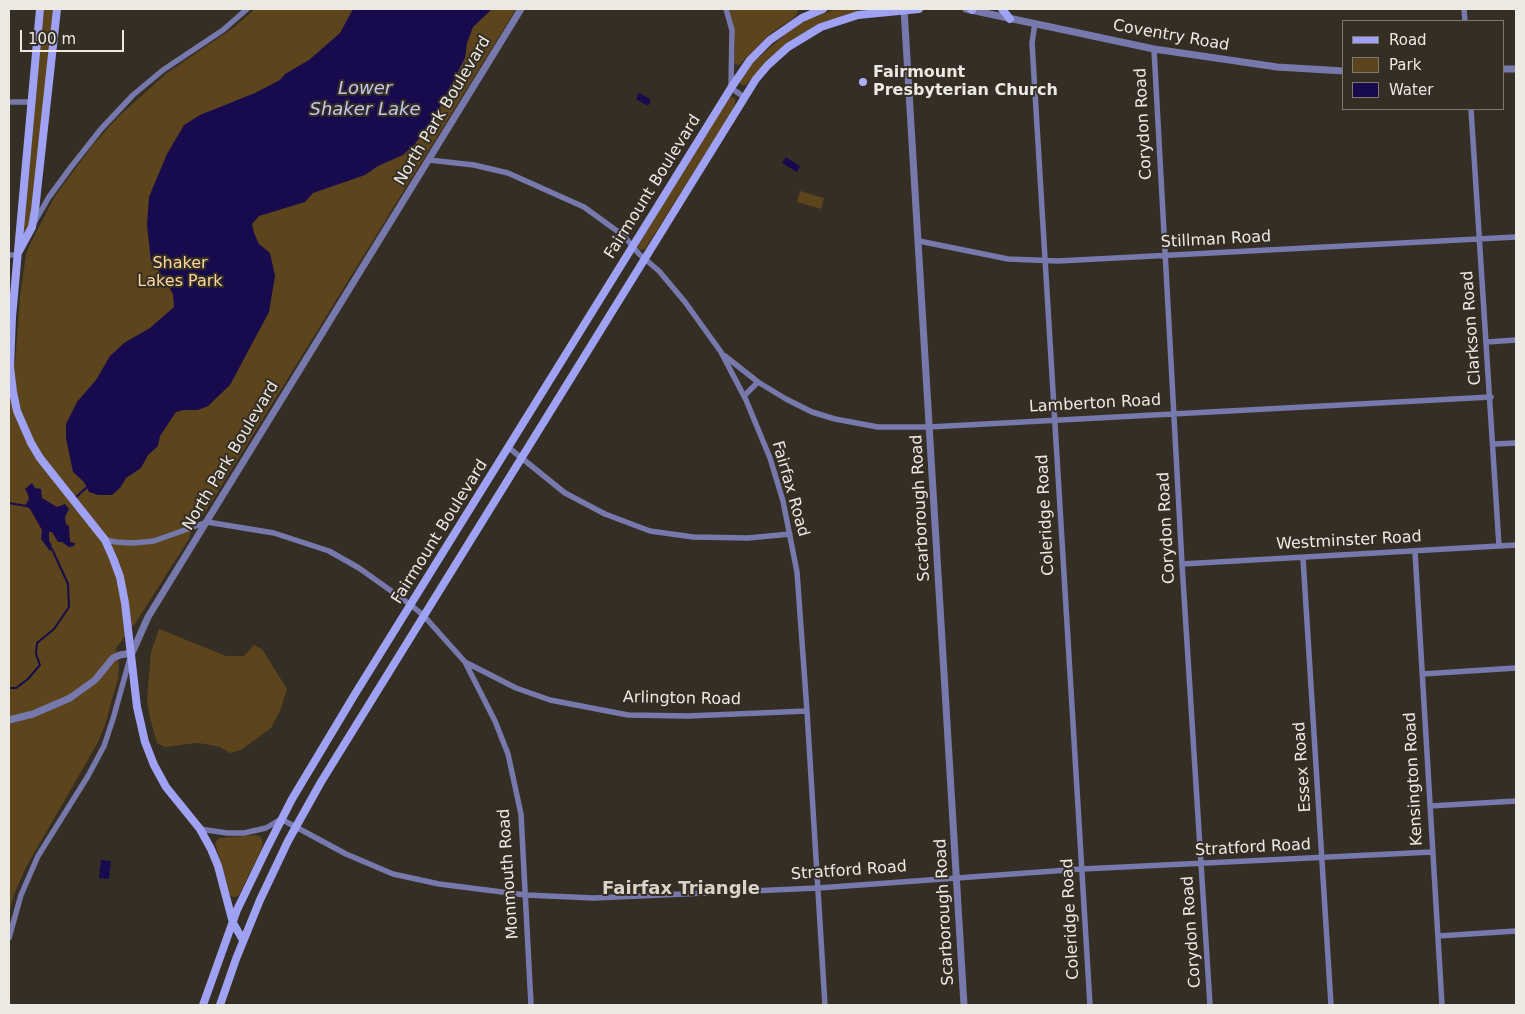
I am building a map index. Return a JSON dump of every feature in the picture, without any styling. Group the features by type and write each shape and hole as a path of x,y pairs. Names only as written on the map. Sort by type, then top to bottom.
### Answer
{"main road":[{"path":"40,9 24,172 13,255 10,372 17,411 40,458 105,540 120,577 132,653 137,707 150,754 166,787 200,829 211,849 218,866 232,923 243,940"},
{"path":"13,255 32,227 57,9"},
{"path":"802,18 804,9"},
{"name":"Fairmount Boulevard","path":"202,1005 232,923 282,819 350,702 731,88 756,53 778,34 802,18 822,9"},
{"name":"Fairmount Boulevard","path":"220,1005 243,940 260,900 296,827 333,762 756,79 772,60 794,42 812,32 850,17 903,9 919,9"},
{"path":"1002,9 1010,19"},
{"path":"24,172 39,172"}],"street":[{"path":"32,227 49,197 70,167 101,129 133,95 163,70 223,30 247,9"},
{"name":"North Park Boulevard","path":"9,938 21,896 38,856 88,776 104,746 114,719 132,653 148,617 521,9"},
{"path":"726,9 732,37 731,88 744,97"},
{"name":"Scarborough Road","path":"903,9 919,241 964,1005"},
{"name":"Coventry Road","path":"970,9 1154,49 1277,66 1342,72"},
{"name":"Coleridge Road","path":"1035,23 1032,43 1090,1005"},
{"name":"Corydon Road","path":"1154,49 1182,564 1210,1005"},
{"path":"9,102 31,102"},
{"name":"Clarkson Road","path":"1471,110 1491,397 1499,546"},
{"name":"Fairfax Road","path":"429,160 474,165 508,173 584,206 624,236 659,271 721,352 744,396 770,458 783,501 797,572 825,1005"},
{"name":"Stillman Road","path":"919,241 984,255 1016,260 1046,261 1516,237"},
{"path":"1487,342 1516,340"},
{"name":"Lamberton Road","path":"721,352 758,382 812,412 835,419 878,427 930,427 1491,397"},
{"path":"744,396 758,382"},
{"path":"1494,444 1516,443"},
{"path":"508,447 565,492 605,514 650,531 692,537 748,538 790,534"},
{"name":"Arlington Road","path":"105,540 133,543 154,541 207,522 274,533 328,551 359,568 411,605 424,616 465,662 516,688 550,700 628,715 688,716 807,711"},
{"name":"Westminster Road","path":"1182,564 1516,545"},
{"name":"Kensington Road","path":"1415,552 1442,1005"},
{"name":"Essex Road","path":"1303,558 1331,1005"},
{"path":"9,720 33,714 70,698 95,680 113,658 120,654 132,653"},
{"name":"Monmouth Road","path":"465,662 495,721 508,754 521,814 531,1005"},
{"path":"1422,674 1516,668"},
{"path":"1430,806 1516,801"},
{"path":"200,829 227,833 244,833 266,828 282,819"},
{"name":"Stratford Road","path":"282,819 346,854 393,874 439,884 526,895 594,898 818,888 1082,869 1432,852"},
{"path":"1438,936 1516,931"}],"green space":[{"path":"40,9 57,9 35,210 17,255"},
{"name":"Shaker Lakes Park","path":"255,9 516,9 204,514 194,521 189,539 136,622 116,648 119,665 118,678 105,725 96,746 26,867 14,895 9,913 9,363 15,363 20,298 26,254 55,196 92,146 117,118 167,73 233,28"},
{"path":"729,9 798,9 797,14 792,19 771,33 739,65 735,64 734,61 733,24"},
{"path":"836,9 857,9 856,12 820,23 790,41 773,55 746,85 740,83 740,79 752,63 788,32 805,21"},
{"path":"732,97 735,99 735,104 732,111 645,249 641,250 638,248 639,244 727,99"},
{"path":"800,191 824,198 821,209 797,202"},
{"path":"159,629 226,656 244,656 254,645 262,649 287,689 280,711 271,728 241,750 230,753 220,747 205,744 196,743 165,747 157,743 147,699 151,652"},
{"path":"256,835 261,837 263,843 261,850 239,895 233,897 230,895 215,843 219,838"}],"water":[{"name":"Lower Shaker Lake","path":"353,9 492,9 473,27 467,43 465,58 436,115 415,144 403,155 378,166 365,175 313,193 305,202 259,216 252,224 259,244 270,253 275,276 269,312 230,385 208,406 198,410 176,412 160,436 158,446 148,455 141,468 126,478 120,488 112,495 98,495 89,492 84,482 73,472 66,438 66,424 77,402 96,380 110,356 124,343 150,328 174,307 173,294 151,261 147,225 149,197 167,154 184,125 200,115 255,93 280,80 285,74 309,60 340,33"},
{"path":"640,93 651,100 648,106 636,99"},
{"path":"786,157 800,166 797,172 782,163"},
{"path":"32,483 35,488 41,489 42,498 57,507 65,504 69,509 65,517 66,524 69,526 70,542 75,543 74,546 69,547 62,542 58,542 52,532 49,532 49,540 52,547 50,551 41,539 42,530 30,509 25,506 29,499 25,489"},
{"path":"101,860 111,861 109,879 99,878"}],"waterway":[{"path":"74,499 86,488"},
{"path":"9,503 26,506"},
{"path":"9,688 16,688 28,679 40,665 36,654 37,643 54,629 69,607 68,584 52,549"}],"place":[{"name":"Fairmount Presbyterian Church","path":"863,82"}],"district":[{"name":"Fairfax Triangle","path":"681,889"}]}
